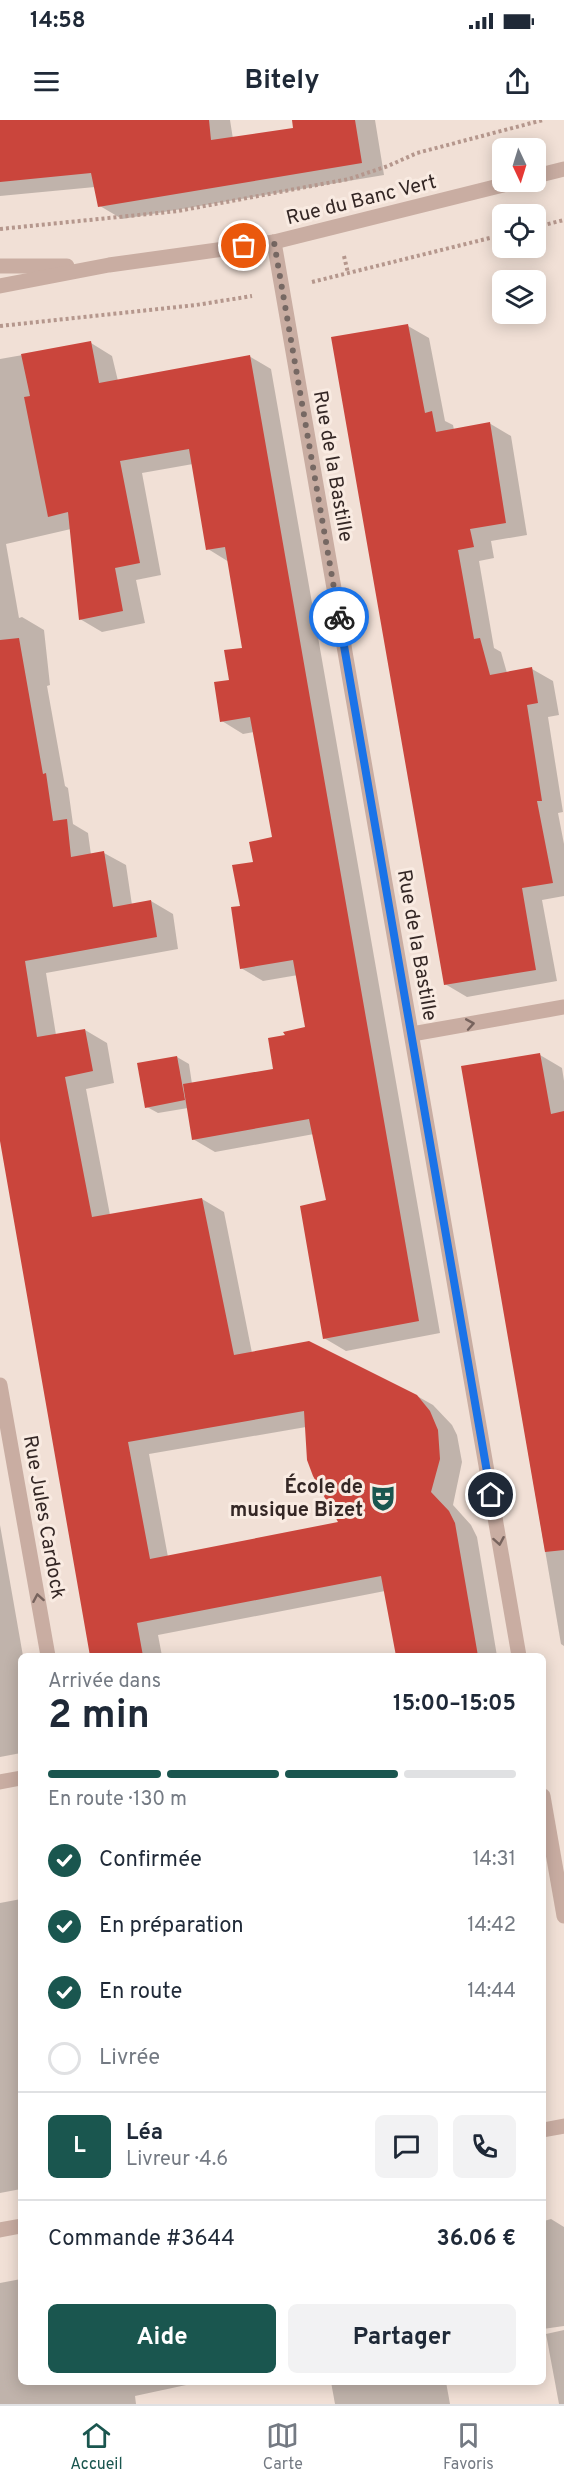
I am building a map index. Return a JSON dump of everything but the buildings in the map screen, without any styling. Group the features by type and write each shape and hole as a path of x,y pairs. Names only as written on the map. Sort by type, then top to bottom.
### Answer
{"street":[{"path":"546,174 564,169"},
{"name":"Rue du Banc Vert","path":"0,286 109,265 274,242 492,188"},
{"name":"Rue de la Bastille","path":"274,242 518,1653"},
{"name":"Rue du Banc Vert","path":"0,266 109,265"},
{"path":"412,1034 564,1008"},
{"name":"Rue Jules Cardock","path":"0,1385 47,1653"},
{"path":"0,1782 18,1779"},
{"path":"546,1813 563,1911"},
{"path":"546,2129 564,2126"},
{"path":"0,2230 18,2227"}],"path":[{"path":"0,229 178,211 350,179 417,153 543,120"},
{"path":"546,224 564,219"}],"way so far":[{"path":"244,246 274,242 339,617"}],"place":[{"name":"École de musique Bizet","path":"383,1498"}],"route":[{"path":"339,617 491,1495"}]}
